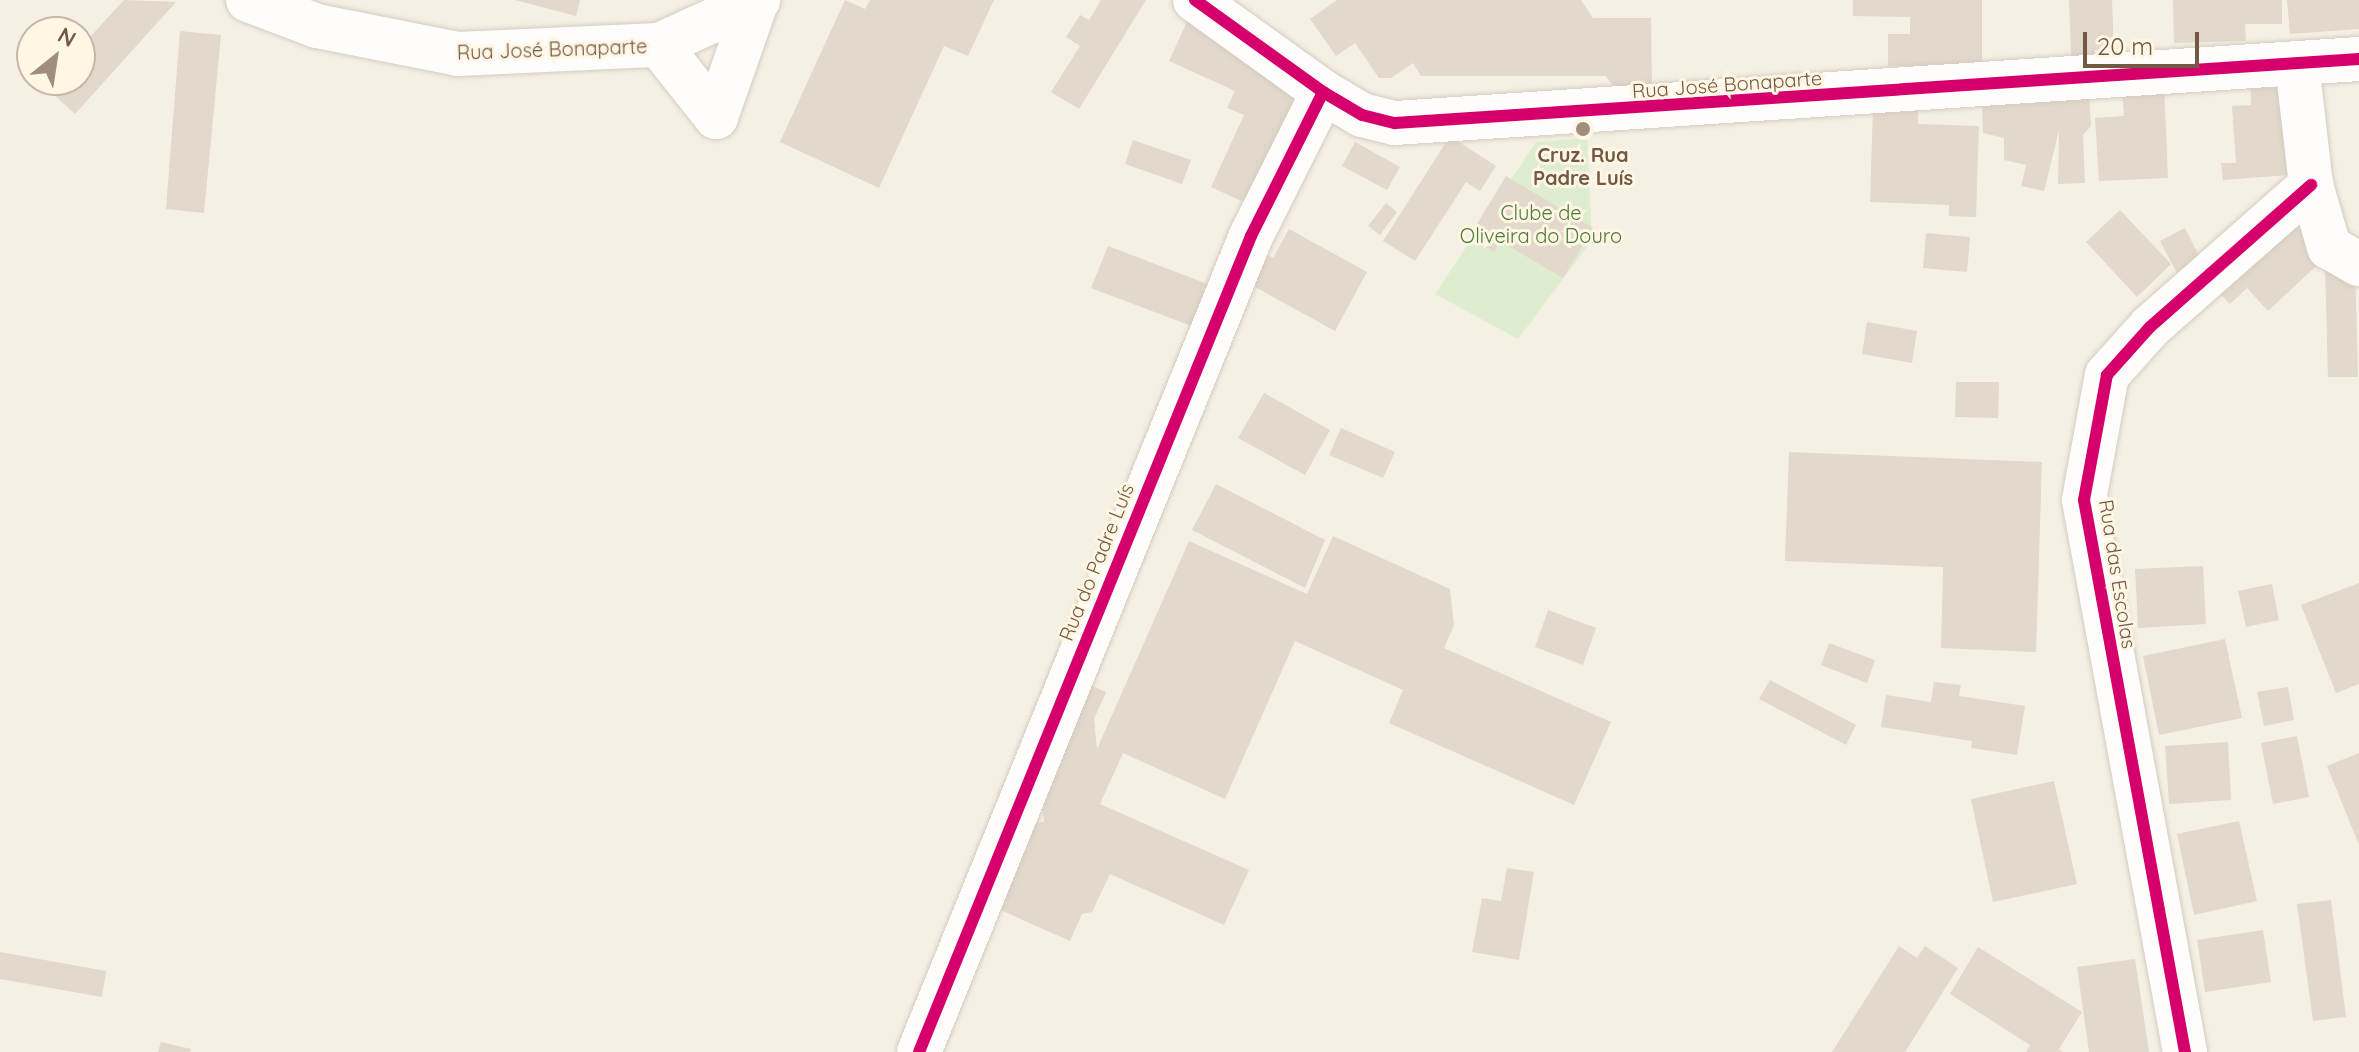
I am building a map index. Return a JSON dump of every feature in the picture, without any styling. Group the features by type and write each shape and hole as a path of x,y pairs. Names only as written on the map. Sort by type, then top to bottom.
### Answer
{"street":[{"name":"Rua José Bonaparte","path":"248,0 317,26 458,54 659,45 757,0"},
{"path":"659,45 716,117 757,0"},
{"name":"Rua José Bonaparte","path":"1195,0 1323,92 1362,115 1395,123 1434,124 2359,59"},
{"path":"2297,64 2311,185 2329,247 2359,264"},
{"name":"Rua do Padre Luís","path":"919,1052 1251,236 1323,92"},
{"name":"Rua das Escolas","path":"2185,1052 2084,500 2107,375 2150,327 2311,185"}],"green space":[{"name":"Clube de Oliveira do Douro","path":"1587,138 1592,240 1518,339 1435,294 1536,142"}],"building":[{"path":"124,0 176,2 96,91 96,31"},
{"path":"515,0 580,0 576,16"},
{"path":"845,0 865,9 870,0 994,0 968,56 944,46 879,188 780,142"},
{"path":"1101,0 1146,0 1079,109 1051,92 1080,46 1066,37 1080,15 1089,20"},
{"path":"1337,0 1581,0 1593,18 1651,18 1652,90 1616,91 1606,76 1421,76 1413,63 1391,78 1379,78 1355,43 1336,56 1310,19"},
{"path":"1853,0 1982,0 1982,66 1888,66 1888,34 1910,34 1910,17 1853,16"},
{"path":"2069,0 2112,0 2114,55 2071,56"},
{"path":"2173,0 2282,0 2282,24 2245,24 2246,41 2174,43"},
{"path":"2287,0 2359,0 2359,29 2290,34"},
{"path":"1191,13 1304,86 1252,206 1211,187 1244,115 1227,108 1235,91 1169,61"},
{"path":"180,31 221,35 204,213 166,209"},
{"path":"2293,73 2300,174 2223,180 2221,163 2236,163 2232,106 2251,105 2250,76"},
{"path":"2164,85 2168,178 2099,181 2095,118 2124,116 2122,87"},
{"path":"2089,92 2091,126 2083,135 2085,183 2058,184 2059,130 2044,191 2021,186 2026,165 2004,160 2004,138 1983,133 1982,105"},
{"path":"55,96 91,96 75,114"},
{"path":"1873,106 1918,108 1918,124 1979,126 1976,217 1949,216 1949,205 1870,202"},
{"path":"1450,136 1496,166 1480,191 1466,182 1415,261 1383,241"},
{"path":"1133,140 1191,160 1182,184 1125,164"},
{"path":"1355,142 1400,167 1387,190 1342,166"},
{"path":"1506,176 1593,228 1563,278 1500,241 1494,252 1469,237"},
{"path":"1386,203 1397,212 1380,235 1368,226"},
{"path":"2120,210 2171,264 2137,297 2086,242"},
{"path":"2285,210 2328,255 2268,311 2247,288 2230,304 2208,281"},
{"path":"2185,228 2202,262 2178,275 2160,241"},
{"path":"1289,229 1367,272 1335,331 1235,276 1252,246 1273,258"},
{"path":"1926,233 1970,237 1967,272 1923,268"},
{"path":"1108,246 1218,288 1202,330 1091,288"},
{"path":"2355,265 2358,377 2328,377 2325,266"},
{"path":"1867,322 1917,331 1912,363 1862,354"},
{"path":"1956,382 1999,382 1998,418 1955,417"},
{"path":"1264,393 1330,430 1305,475 1238,438"},
{"path":"1341,428 1395,452 1383,478 1329,455"},
{"path":"1789,452 2042,462 2036,652 1941,648 1943,567 1785,561"},
{"path":"1216,484 1325,540 1305,588 1192,530"},
{"path":"1333,536 1450,589 1454,625 1444,648 1611,722 1574,805 1389,723 1403,690 1295,641 1225,799 1123,753 1100,804 1249,870 1224,925 1110,874 1092,912 1082,914 1070,941 987,904 1022,824 1044,822 1040,779 1083,682 1106,692 1094,719 1097,749 1189,541 1307,594"},
{"path":"2203,566 2206,624 2138,628 2135,569"},
{"path":"2359,583 2359,684 2336,693 2301,605"},
{"path":"2272,584 2279,620 2246,627 2238,591"},
{"path":"1548,610 1596,628 1583,665 1535,647"},
{"path":"2225,639 2242,718 2159,735 2143,656"},
{"path":"1829,643 1875,660 1867,683 1821,665"},
{"path":"1770,680 1856,725 1846,745 1759,699"},
{"path":"1934,682 1961,685 1959,696 2025,706 2017,755 1971,748 1972,741 1881,727 1886,695 1931,702"},
{"path":"2288,687 2294,720 2264,726 2257,692"},
{"path":"2297,736 2309,797 2273,804 2261,743"},
{"path":"2228,742 2231,800 2169,804 2165,746"},
{"path":"2359,753 2359,845 2327,766"},
{"path":"2054,781 2077,884 1993,902 1971,799"},
{"path":"2239,821 2257,901 2194,915 2177,834"},
{"path":"1507,868 1534,872 1519,960 1472,952 1482,898 1501,901"},
{"path":"2331,900 2346,1017 2313,1021 2297,904"},
{"path":"2263,930 2271,982 2205,992 2197,940"},
{"path":"1899,946 1917,958 1925,946 1958,968 1905,1052 1832,1052"},
{"path":"1978,947 2082,1012 2059,1049 2063,1052 2026,1052 2030,1045 1950,994"},
{"path":"0,952 106,971 102,997 0,979"},
{"path":"2135,959 2149,1052 2089,1052 2077,967"},
{"path":"161,1042 191,1049 190,1052 158,1052"}],"cycle path":[{"path":"1195,0 1323,92 1362,115 1395,123 2359,59"},
{"path":"919,1052 1251,236 1323,92"},
{"path":"2185,1052 2084,500 2107,375 2150,327 2311,185"}],"place":[{"name":"Cruz. Rua Padre Luís","path":"1583,129"}]}
